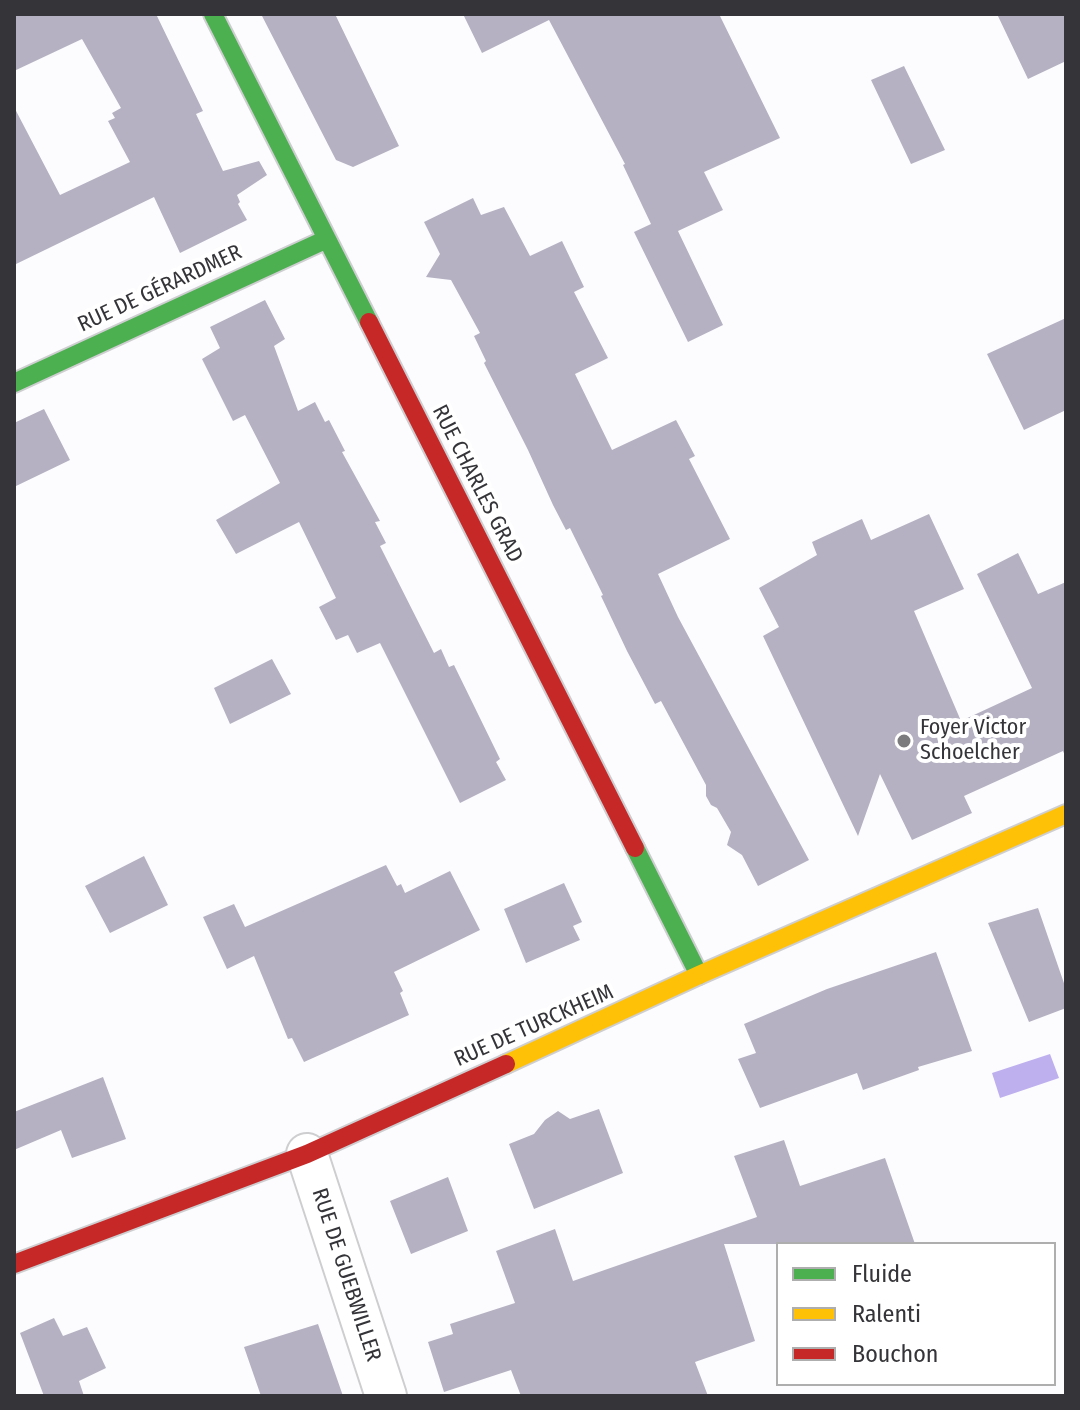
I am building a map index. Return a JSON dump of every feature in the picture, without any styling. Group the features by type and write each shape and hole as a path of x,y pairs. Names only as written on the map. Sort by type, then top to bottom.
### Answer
{"street":[{"name":"RUE CHARLES GRAD","path":"213,14 699,975"},
{"name":"RUE DE GÉRARDMER","path":"14,383 327,239"},
{"name":"RUE DE TURCKHEIM","path":"14,1264 307,1154 644,1003 699,975 1066,814"},
{"name":"RUE DE GUEBWILLER","path":"307,1154 386,1396"}],"shaded area":[{"path":"1050,1054 1059,1078 1000,1098 992,1073"}],"building":[{"path":"14,14 156,14 203,111 196,114 223,171 259,161 267,175 237,195 238,204 247,220 180,253 154,197 14,265 14,107 60,195 130,162 108,121 115,118 112,113 121,108 82,39 14,71"},
{"path":"261,14 335,14 399,146 353,167 336,160"},
{"path":"463,14 719,14 780,138 704,172 723,210 678,231 723,325 688,342 634,232 651,224 625,164 549,20 482,53"},
{"path":"997,14 1066,14 1066,61 1028,79"},
{"path":"904,66 945,150 911,164 871,80"},
{"path":"473,198 481,215 504,207 530,256 562,241 584,287 574,292 608,358 575,374 612,450 676,420 695,456 689,459 730,539 658,574 809,860 758,886 742,855 727,845 731,832 706,796 706,785 661,701 655,704 570,528 566,530 553,505 484,363 486,361 474,336 480,333 451,280 426,277 440,254 424,222"},
{"path":"265,300 285,339 274,346 298,411 315,402 325,422 329,420 345,451 342,452 380,521 375,522 386,543 380,546 434,653 441,649 449,667 454,665 500,759 496,762 506,780 460,803 380,643 357,653 348,635 336,640 319,607 336,598 299,522 236,554 216,520 280,483 245,415 233,421 202,359 220,348 210,327"},
{"path":"1066,318 1066,410 1024,430 987,354"},
{"path":"44,409 70,460 14,487 14,423"},
{"path":"929,514 964,589 914,611 961,721 1032,688 977,574 1018,553 1038,594 1066,582 1066,758 1063,751 964,796 972,813 912,840 880,774 858,836 763,636 779,627 759,588 817,555 812,542 862,519 871,540"},
{"path":"272,659 291,694 230,724 214,688"},
{"path":"144,856 168,905 110,933 85,886"},
{"path":"386,865 397,886 401,884 405,893 450,871 480,930 394,972 409,1015 304,1062 292,1038 288,1039 254,956 227,969 203,917 234,904 245,927"},
{"path":"564,883 582,922 573,926 580,940 526,963 504,909"},
{"path":"1038,908 1066,989 1066,1008 1029,1022 988,923"},
{"path":"936,952 972,1051 918,1067 919,1070 863,1090 857,1073 760,1108 738,1059 756,1053 744,1024 827,989"},
{"path":"103,1077 126,1139 72,1158 61,1130 14,1150 14,1112"},
{"path":"599,1109 623,1173 534,1209 509,1144 534,1134 545,1120 558,1111 570,1119"},
{"path":"784,1140 800,1186 885,1158 914,1242 724,1244 755,1341 695,1362 708,1396 521,1396 511,1370 444,1392 428,1342 453,1334 450,1324 515,1303 496,1251 555,1229 573,1281 757,1217 734,1156"},
{"path":"448,1177 468,1231 411,1254 390,1201"},
{"path":"54,1318 63,1336 87,1327 106,1368 79,1381 84,1396 44,1396 20,1333"},
{"path":"318,1324 343,1396 261,1396 244,1347"}],"traffic: fast":[{"path":"213,14 369,322"},
{"path":"14,383 327,239"},
{"path":"635,848 699,975"}],"traffic: slow":[{"path":"506,1064 699,975 1066,814"}],"traffic: jam":[{"path":"369,322 635,848"},
{"path":"14,1264 307,1154 506,1064"}],"place":[{"name":"Foyer Victor Schoelcher","path":"904,741"}]}
